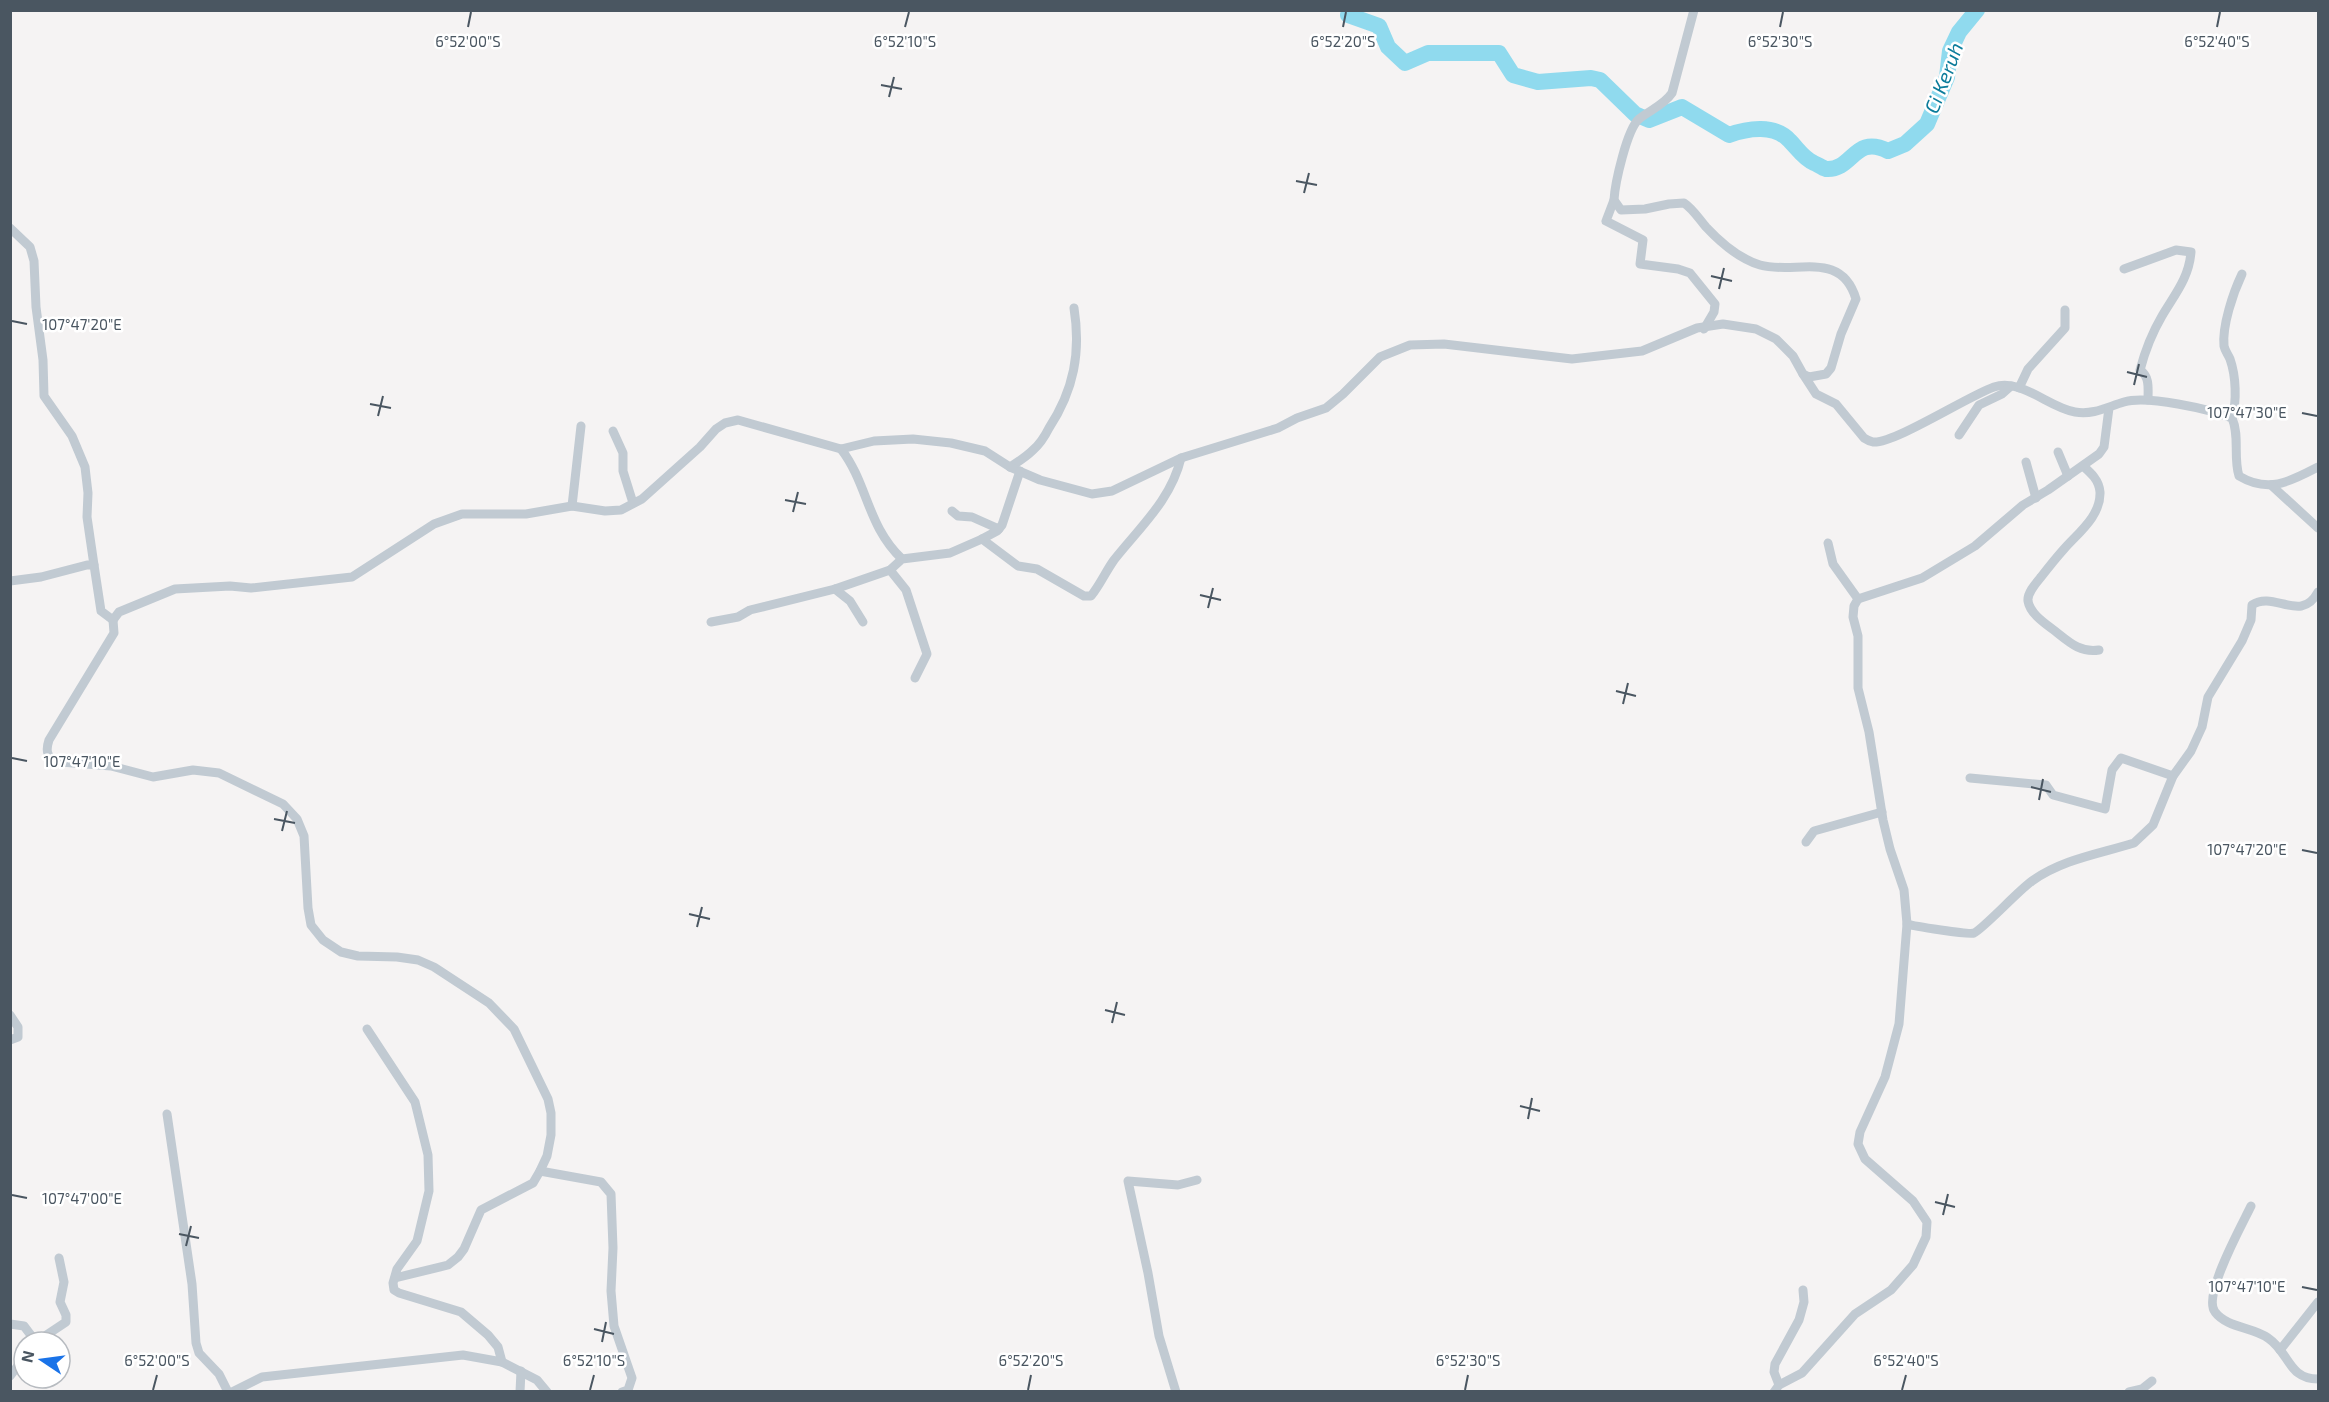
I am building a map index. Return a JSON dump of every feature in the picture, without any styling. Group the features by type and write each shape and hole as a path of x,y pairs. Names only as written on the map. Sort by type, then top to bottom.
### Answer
{"street":[{"path":"1694,10 1672,93 1668,99 1643,116 1632,128 1614,200 1606,221 1643,240 1640,264 1678,269 1690,273 1715,304 1714,312 1704,329"},
{"path":"1614,200 1621,210 1684,203 1720,240 1738,254 1761,265 1815,266 1835,270 1841,274 1856,299 1840,334 1831,368 1826,374 1809,377 1803,374"},
{"path":"10,228 30,247 36,276 36,307 44,360 44,396 72,436 85,467 88,493 87,517 102,610 113,620"},
{"path":"2124,269 2176,250 2191,252 2189,268 2180,290 2162,316 2140,370 2145,373 2149,381 2148,400"},
{"path":"2242,274 2235,290 2224,336 2235,390 2236,406 2232,418 2236,428 2236,461 2239,476 2259,486 2271,485 2298,478 2319,467"},
{"path":"1010,467 1039,443 1069,391 1077,354 1074,308"},
{"path":"1959,435 1979,405 2015,387 2065,328 2065,310"},
{"path":"395,1278 448,1265 464,1249 481,1210 533,1183 540,1171 551,1135 551,1113 548,1099 514,1029 489,1003 434,967 407,958 358,956 341,952 323,940 311,925 304,836 297,819 283,804 219,773 193,770 153,777 111,766 61,762 48,756 46,750 49,740 114,633 113,620 119,612 175,589 230,586 251,588 352,577 434,524 462,514 526,514 572,506 605,511 621,510 642,499 700,447 716,429 725,423 738,420 841,449 874,441 929,439 985,451 1020,471 1067,488 1099,494 1112,491 1181,458 1278,428 1297,418 1326,408 1380,357 1410,345 1444,344 1572,359 1642,351 1697,328 1704,329 1723,324 1756,329 1776,339 1793,356 1816,394 1836,404 1864,438 1875,442 1900,434 2001,385 2015,387 2064,410 2090,413 2125,401 2148,400 2215,411 2232,418"},
{"path":"1803,1290 1804,1302 1799,1320 1775,1364 1776,1388 1802,1373 1855,1314 1891,1290 1913,1265 1926,1237 1927,1222 1913,1201 1865,1160 1858,1144 1860,1132 1885,1077 1899,1024 1907,924 1904,890 1890,849 1869,732 1858,688 1858,636 1853,617 1854,606 1858,599 1922,578 1975,546 2001,522 2083,466 2104,447 2109,408"},
{"path":"572,506 581,426"},
{"path":"613,431 622,453 623,471 633,504"},
{"path":"841,449 853,465 878,528 892,550 902,559"},
{"path":"2058,452 2068,477"},
{"path":"982,539 1018,566 1037,569 1084,597 1091,596 1113,561 1158,508 1176,478 1181,458"},
{"path":"2026,462 2036,498"},
{"path":"2083,466 2095,477 2100,491 2094,512 2087,526 2062,551 2037,582 2028,597 2028,603 2040,620 2076,647 2088,652 2099,650"},
{"path":"711,622 835,589 890,570 902,559 950,553 982,539 999,529 1006,515 1020,471"},
{"path":"2271,485 2319,528"},
{"path":"952,511 958,516 972,517 999,529"},
{"path":"1828,543 1833,564 1858,599"},
{"path":"10,581 41,577 94,565"},
{"path":"890,570 906,590 927,654 915,678"},
{"path":"835,589 850,601 863,622"},
{"path":"1907,924 1917,928 1931,927 1967,933 1977,932 2016,892 2044,874 2079,857 2134,843 2142,838 2153,825 2173,776 2191,751 2202,726 2208,698 2242,641 2251,620 2252,605 2263,601 2306,605 2312,602 2319,592"},
{"path":"1970,778 2046,785 2053,795 2105,809 2112,770 2121,758 2173,776"},
{"path":"1806,842 1814,831 1882,812"},
{"path":"10,1014 19,1033 18,1037 10,1040"},
{"path":"367,1029 415,1102 428,1155 429,1191 417,1241 397,1269 394,1290 461,1312 488,1335 498,1347 502,1362"},
{"path":"167,1114 192,1284 196,1343 199,1353 219,1374 230,1392 262,1377 463,1355 502,1362 537,1380 547,1392"},
{"path":"540,1171 601,1182 611,1194 613,1248 611,1291 614,1326 632,1378 628,1390 622,1392"},
{"path":"1176,1392 1159,1336 1128,1180 1178,1185 1197,1180"},
{"path":"2251,1206 2220,1272 2211,1303 2214,1312 2225,1320 2268,1338 2299,1376 2319,1379"},
{"path":"54,1330 66,1322 66,1315 60,1302 64,1282 59,1258"},
{"path":"2280,1350 2319,1302"},
{"path":"10,1324 24,1326 27,1330"},
{"path":"520,1392 521,1371"},
{"path":"2129,1392 2142,1390 2152,1381"}],"waterway":[{"name":"Ci Keruh","path":"1348,15 1379,26 1388,47 1405,63 1428,53 1499,53 1513,75 1538,82 1591,78 1600,80 1635,114 1649,120 1682,107 1729,135 1753,129 1777,132 1790,141 1807,159 1826,169 1842,165 1868,147 1888,151 1905,144 1927,124 1947,77 1950,51 1959,32 1977,10"}]}
